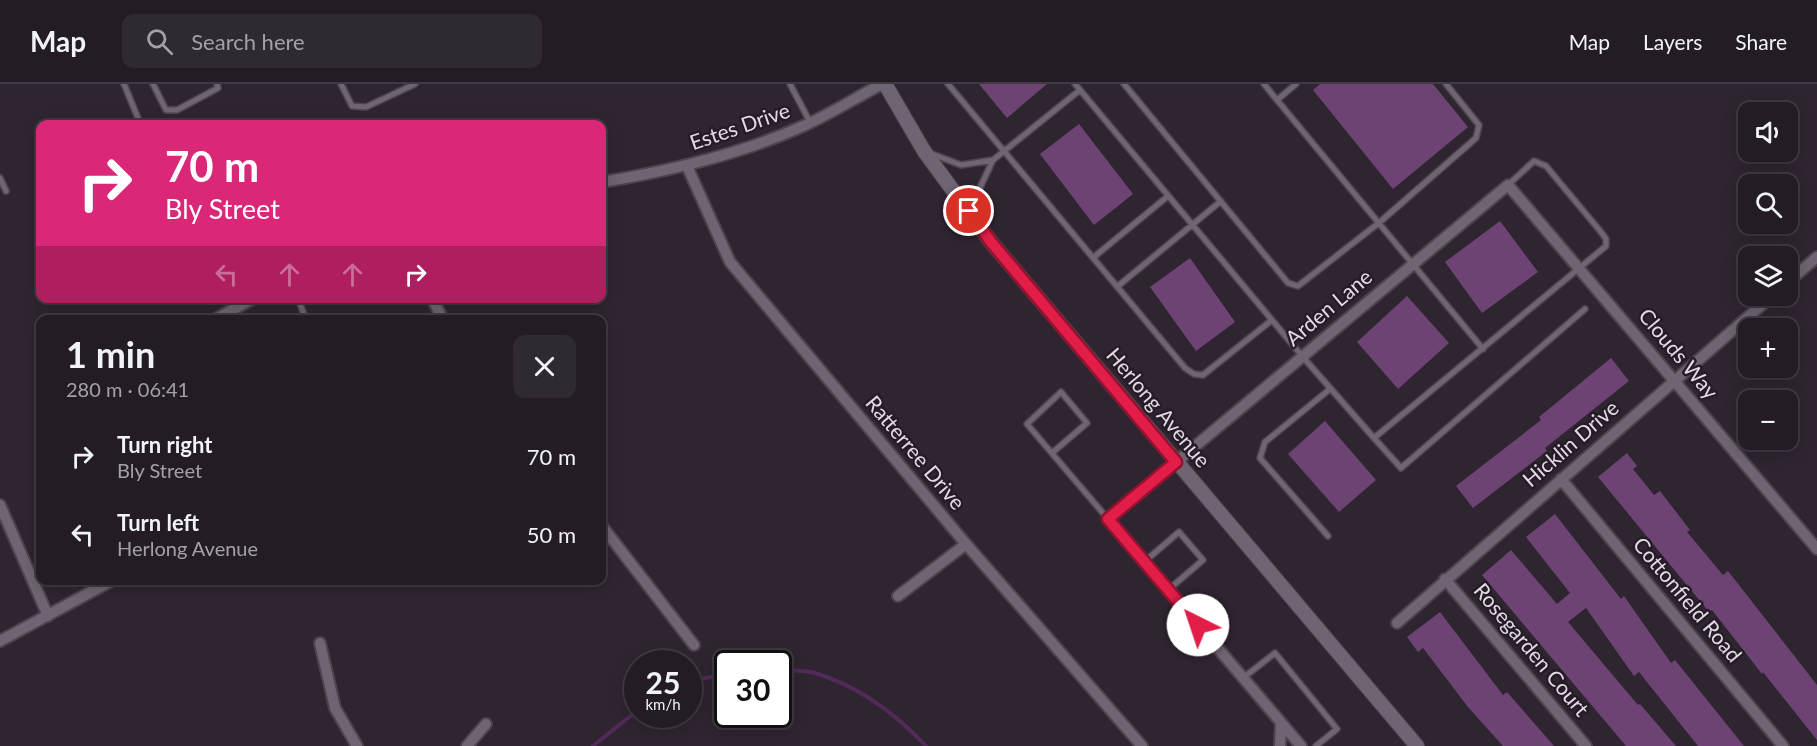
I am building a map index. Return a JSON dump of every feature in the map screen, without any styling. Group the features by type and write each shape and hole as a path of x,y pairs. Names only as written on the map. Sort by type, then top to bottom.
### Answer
{"street":[{"name":"Estes Drive","path":"606,181 687,166 810,122 884,84"},
{"name":"Herlong Avenue","path":"884,84 924,151 991,242 1417,746"},
{"name":"Ratterree Drive","path":"687,166 730,262 966,544 1142,746"},
{"name":"Arden Lane","path":"1108,519 1508,185"},
{"name":"Clouds Way","path":"1508,185 1817,549"},
{"path":"1798,273 1817,257"},
{"path":"224,315 245,303"},
{"name":"Hicklin Drive","path":"1397,623 1760,306"},
{"name":"Cottonfield Road","path":"1561,479 1783,746"},
{"path":"0,505 48,615"},
{"path":"1108,519 1301,746"},
{"path":"606,531 694,645"},
{"path":"898,596 966,544"},
{"name":"Rosegarden Court","path":"1446,579 1586,746"},
{"path":"0,641 104,585"},
{"path":"320,644 334,708 357,746"},
{"path":"1281,723 1281,746"},
{"path":"467,746 486,724"}],"lane":[{"path":"124,84 139,120"},
{"path":"153,84 166,110 177,110 218,88 216,84"},
{"path":"341,84 352,106 366,107 415,84"},
{"path":"790,84 810,122"},
{"path":"948,84 1185,368 1194,374 1203,375 1272,320"},
{"path":"1075,84 1330,389 1401,468 1585,309"},
{"path":"1124,84 1288,283 1298,286 1380,222 1476,138 1479,125 1446,84"},
{"path":"1264,84 1483,349"},
{"path":"1277,100 1296,84"},
{"path":"969,211 993,160 1080,90"},
{"path":"924,151 961,165 993,160"},
{"path":"1374,438 1606,246 1606,239 1546,166 1534,161 1508,185"},
{"path":"0,178 6,191"},
{"path":"1094,257 1168,196"},
{"path":"1118,286 1221,201"},
{"path":"1328,536 1260,458 1264,442 1330,389"},
{"path":"1052,453 1087,423 1061,392 1027,424 1108,519"},
{"path":"1144,562 1179,532 1203,560 1168,590"},
{"path":"1243,678 1275,653 1337,729 1316,746"}],"building":[{"path":"979,84 1047,84 1007,118"},
{"path":"1320,84 1433,84 1468,127 1393,189 1313,90"},
{"path":"1079,124 1133,194 1094,225 1040,154"},
{"path":"1500,221 1538,272 1482,313 1445,262"},
{"path":"1190,258 1235,322 1196,351 1150,287"},
{"path":"1407,296 1449,343 1398,389 1357,342"},
{"path":"1611,358 1629,381 1545,448 1547,451 1473,508 1456,486 1541,420 1539,417"},
{"path":"1325,421 1376,480 1339,512 1288,454"},
{"path":"1627,453 1637,466 1633,469 1654,495 1660,491 1690,530 1687,532 1723,575 1728,571 1817,685 1817,740 1712,610 1709,612 1598,477"},
{"path":"1555,514 1621,599 1624,596 1671,663 1675,660 1744,746 1698,746 1639,672 1634,676 1586,608 1568,622 1676,746 1626,746 1482,575 1511,550 1557,604 1570,593 1526,537"},
{"path":"1440,612 1503,695 1507,692 1554,746 1503,746 1468,707 1423,648 1418,652 1407,637"}],"waterway":[{"path":"792,671 815,673 861,693 889,712 926,746"},
{"path":"702,679 714,676"},
{"path":"593,746 624,721"}],"route":[{"path":"969,211 991,242 1176,462 1108,519 1198,625"}]}
